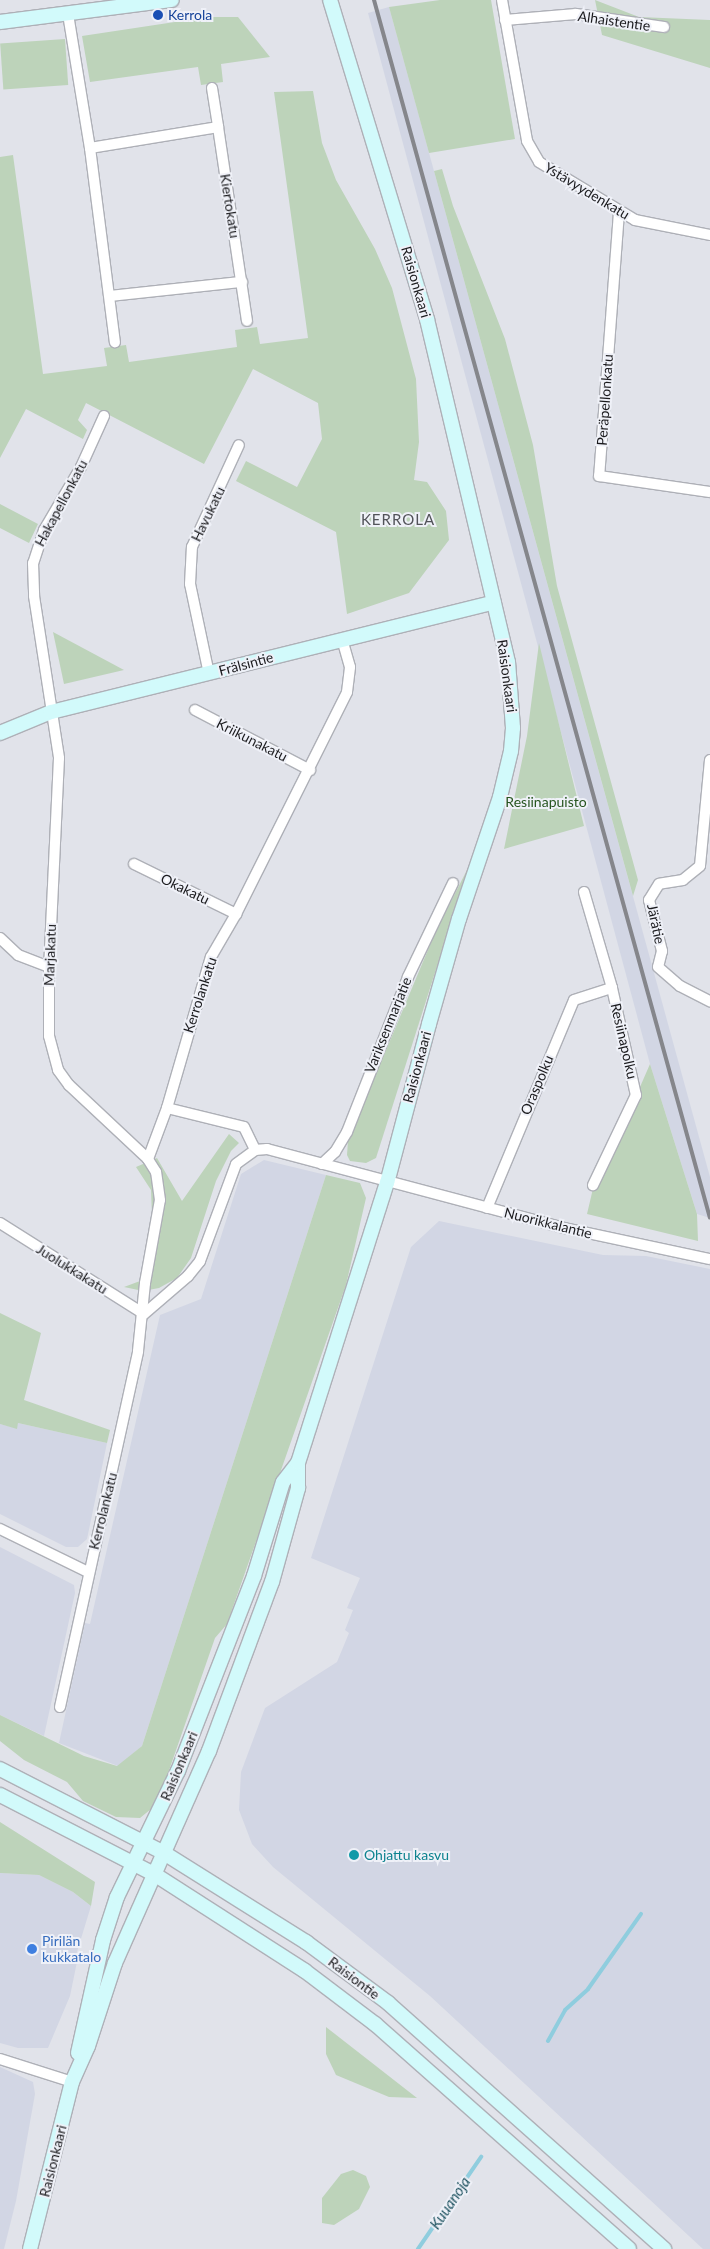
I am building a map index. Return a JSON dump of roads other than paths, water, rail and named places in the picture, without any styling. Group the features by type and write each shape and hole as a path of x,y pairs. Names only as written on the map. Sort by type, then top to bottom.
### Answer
{"main road":[{"path":"0,22 172,0"},
{"name":"Raisionkaari","path":"74,2078 115,1963 209,1751 272,1582 298,1488 298,1463 387,1183 459,919 507,768 513,728 512,696 494,602 427,320 330,0"},
{"name":"Frälsintie","path":"0,733 51,712 494,602"},
{"name":"Raisionkaari","path":"30,2249 74,2078 80,2042 104,1940 117,1897 178,1771 254,1576 283,1482 298,1463"},
{"name":"Raisiontie","path":"0,1769 164,1853 306,1942 388,2003 664,2249"},
{"name":"Raisiontie","path":"0,1795 154,1874 297,1966 375,2024 629,2249"}],"street":[{"name":"Ystävyydenkatu","path":"502,0 532,152 548,169 619,212 651,225 710,235"},
{"path":"68,14 90,148 115,342"},
{"name":"Alhaistentie","path":"505,20 576,14 664,27"},
{"name":"Kiertokatu","path":"212,88 247,321"},
{"path":"90,148 218,127"},
{"name":"Peräpellonkatu","path":"619,212 599,476 710,492"},
{"path":"110,296 242,282"},
{"name":"Hakapellonkatu","path":"51,712 34,596 33,563 44,530 81,467 104,416"},
{"name":"Havukatu","path":"209,674 190,584 192,547 239,445"},
{"name":"Kerrolankatu","path":"60,1707 88,1572 116,1455 144,1314 145,1283 160,1200 156,1172 148,1159 167,1108 203,977 220,938 236,914 310,770 351,681 348,654 342,639"},
{"name":"Kriikunakatu","path":"194,710 310,770"},
{"name":"Marjakatu","path":"51,712 59,758 49,967 49,1036 58,1070 83,1099 148,1159"},
{"name":"Järätie","path":"710,760 700,866 683,880 660,884 649,900 662,951 658,967 680,986 710,1000"},
{"name":"Okakatu","path":"134,864 236,914"},
{"name":"Variksenmarjatie","path":"322,1164 335,1152 347,1132 408,977 453,883"},
{"name":"Resiinapolku","path":"584,892 612,988 636,1095 601,1163 594,1185"},
{"path":"0,938 18,955 49,967"},
{"name":"Oraspolku","path":"487,1208 574,1000 612,988"},
{"path":"167,1108 244,1127 254,1150"},
{"path":"144,1314 194,1269 229,1175 236,1164 254,1150 279,1151 387,1183"},
{"name":"Nuorikkalantie","path":"387,1183 564,1228 710,1258"},
{"name":"Juolukkakatu","path":"0,1223 144,1314"},
{"path":"0,1529 88,1572"},
{"path":"0,2059 74,2078"}],"waterway":[{"path":"548,2041 565,2010 588,1989 641,1914"},
{"name":"Kuuanoja","path":"418,2249 481,2157"}],"railway":[{"path":"374,0 710,1218"}],"place":[{"name":"Kerrola","path":"158,15"},
{"name":"Ohjattu kasvu","path":"354,1855"},
{"name":"Pirilän kukkatalo","path":"32,1949"}],"district":[{"name":"KERROLA","path":"398,520"}],"park label":[{"name":"Resiinapuisto","path":"546,802"}]}
